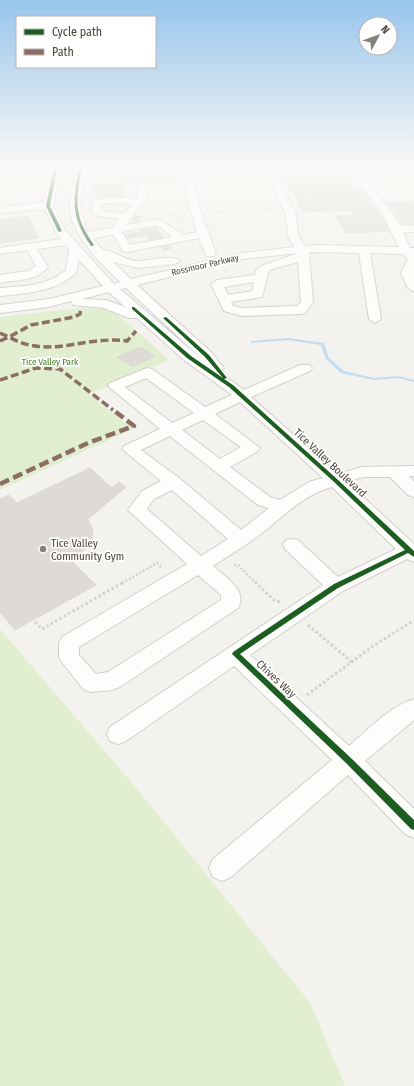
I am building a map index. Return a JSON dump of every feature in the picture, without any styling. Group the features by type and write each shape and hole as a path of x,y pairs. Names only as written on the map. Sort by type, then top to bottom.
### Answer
{"street":[{"name":"Tice Valley Boulevard","path":"54,218 60,231 71,244 108,284 147,321 189,357 236,391 335,480 411,553"},
{"name":"Tice Valley Boulevard","path":"78,218 82,233 89,241 125,280 207,356 236,391"},
{"path":"116,230 126,218"},
{"path":"198,218 210,254"},
{"path":"165,318 156,301 156,290 164,282 193,268 218,284 228,308 242,312 301,310 306,302 300,249 293,236 291,218"},
{"path":"389,218 414,260 407,273 414,288"},
{"path":"89,241 116,230 159,222 180,238"},
{"path":"396,228 414,229"},
{"path":"116,230 127,249"},
{"path":"105,253 203,234"},
{"path":"89,241 105,253 127,264 146,265 174,261"},
{"name":"Rossmoor Parkway","path":"125,280 174,261 264,243 300,249 364,249 407,248 414,242"},
{"path":"0,251 30,246 71,244 72,271 62,280 49,286 0,292"},
{"path":"149,244 174,261"},
{"path":"0,279 31,274 42,267 30,246"},
{"name":"Rossmoor Parkway","path":"0,309 49,303 108,284 193,268 243,256 300,249 407,248"},
{"path":"224,298 258,294 262,270 300,249"},
{"path":"364,249 375,319"},
{"path":"218,284 260,278"},
{"name":"Rossmoor Parkway","path":"0,298 108,284"},
{"path":"49,303 95,302 106,304 147,321"},
{"path":"240,539 173,482 130,449 204,414 236,391 305,368"},
{"path":"219,466 252,448 147,372 115,386 264,501 282,506"},
{"path":"173,482 148,495 137,510 198,566 230,592 232,603 112,681 91,683 69,658 69,643 198,566 267,520 282,506 315,486 362,472 414,472"},
{"path":"394,472 414,491"},
{"path":"292,544 336,586"},
{"path":"118,734 336,586 411,553"},
{"name":"Chives Way","path":"235,654 349,761 414,826"},
{"path":"222,868 392,723 414,708"}],"path":[{"path":"35,622 42,629 157,563 166,571"},
{"path":"230,569 231,564 238,566 275,601 280,601 283,604"},
{"path":"302,620 352,662"},
{"path":"301,699 395,631 414,620"}],"green space":[{"name":"Tice Valley Park","path":"87,307 103,307 117,314 169,360 89,394 133,429 0,490 0,317"},
{"path":"0,629 133,784 311,1004 345,1086 0,1086"}],"building":[{"path":"30,218 38,238 0,243 0,220"},
{"path":"133,218 141,218 138,221 131,220"},
{"path":"337,218 381,218 390,231 346,233"},
{"path":"398,218 414,218 414,226 404,226"},
{"path":"153,225 166,239 152,242 139,228"},
{"path":"142,232 146,235 125,239 121,235"},
{"path":"163,239 172,248 164,250 155,241"},
{"path":"141,347 155,356 133,367 117,357"},
{"name":"Tice Valley Community Gym","path":"90,468 112,488 119,482 126,487 88,519 93,530 91,543 79,555 69,558 96,585 15,630 0,612 0,499 9,495 17,503"}],"waterway":[{"path":"252,342 288,339 323,344 327,358 343,372 374,379 398,377 414,381"}],"marked path":[{"path":"0,333 9,337 31,325 74,317 80,314 81,308"},
{"path":"0,341 9,337 31,347 56,348 108,340 127,341 136,331"},
{"path":"0,380 36,368 60,369 134,426 88,443 0,484"}],"cycle path":[{"path":"54,218 60,231"},
{"path":"77,218 80,226 92,245"},
{"path":"133,308 189,357 231,386 335,480 414,555"},
{"path":"165,318 207,356 225,378"},
{"path":"409,550 336,586 235,654 349,761 414,826"}],"place":[{"name":"Tice Valley Community Gym","path":"43,549"}]}
